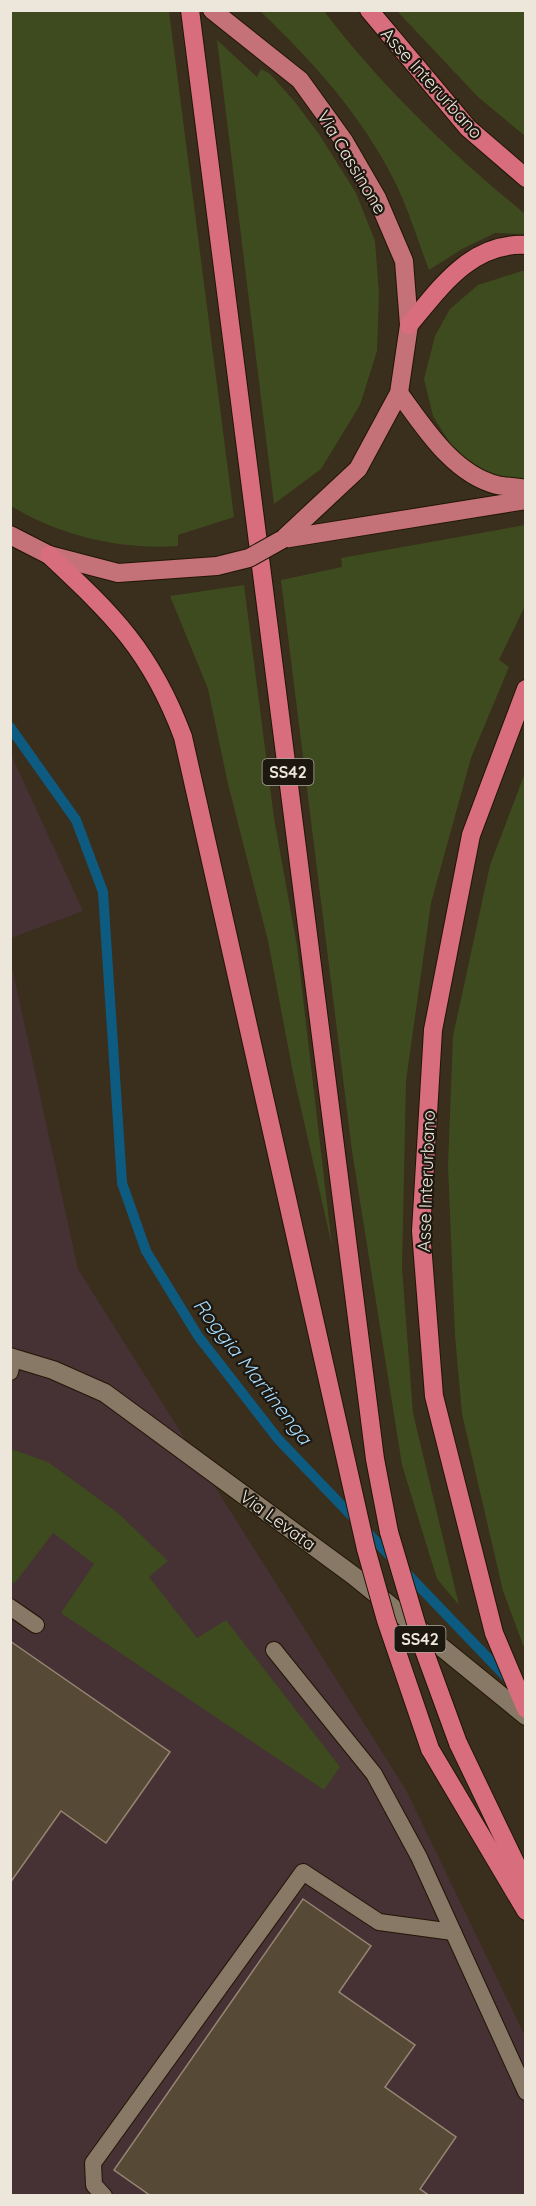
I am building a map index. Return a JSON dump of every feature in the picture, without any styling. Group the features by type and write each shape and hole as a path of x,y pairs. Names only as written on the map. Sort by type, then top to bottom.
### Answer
{"highway":[{"name":"SS42","path":"190,10 375,1459 389,1532 424,1650 458,1743 525,1885"},
{"name":"Asse Interurbano","path":"369,10 468,128 525,178"},
{"path":"409,325 453,272 479,254 525,245"},
{"path":"49,555 107,610 129,635 152,667 169,700 183,736 366,1550 386,1620 430,1749 525,1911"},
{"name":"Asse Interurbano","path":"525,688 471,835 433,1030 421,1231 434,1396 494,1633 525,1709"}],"main road":[{"name":"Via Cassinone","path":"10,535 49,555 118,573 217,566 249,558 283,539 358,469 399,393 409,325 404,261 377,198 344,141 300,80 217,14"},
{"path":"399,393 429,435 465,470 496,485 525,489"},
{"name":"Via Cassinone","path":"283,539 525,500"}],"street":[{"name":"Via Levata","path":"11,1362 53,1370 105,1393 354,1576 525,1716"}],"lane":[{"path":"10,1607 36,1625"},
{"path":"274,1650 374,1774 418,1857 525,2092"},
{"path":"104,2196 94,2185 93,2163 303,1872 379,1922 453,1932"}],"shaded area":[{"path":"10,752 83,911 11,938 10,938"},
{"path":"10,958 78,1269 406,1790 525,2036 525,2195 11,2195"}],"green space":[{"path":"10,11 169,11 234,517 178,535 178,546 135,546 92,539 50,525 11,506"},
{"path":"260,11 324,11 369,66 418,118 525,214 525,234 495,233 462,249 429,270 394,180 366,132 317,69"},
{"path":"397,11 525,11 525,136 478,97"},
{"path":"217,40 257,77 261,69 270,74 295,102 319,134 356,193 375,241 379,294 377,351 360,405 321,469 274,504"},
{"path":"525,271 525,479 493,476 459,458 433,416 424,379 435,336 450,309 478,285"},
{"path":"525,525 525,606 499,660 509,667 471,758 431,903 406,1081 402,1268 413,1413 459,1605 437,1579 402,1465 352,1151 281,580 342,567 341,558"},
{"path":"244,585 274,818 297,946 332,1246 293,1073 268,941 228,784 208,689 170,596"},
{"path":"525,773 525,1650 503,1591 462,1414 455,1336 448,1166 453,1036 490,865"},
{"path":"11,1449 48,1462 118,1513 168,1561 149,1577 197,1638 226,1620 340,1767 324,1790 61,1613 94,1564 53,1533 14,1584 11,1580"}],"building":[{"path":"10,1641 170,1752 106,1843 61,1811 10,1883"},
{"path":"303,1899 371,1946 339,1992 415,2045 385,2087 456,2137 420,2189 430,2196 151,2196 114,2170"}],"waterway":[{"name":"Roggia Martinenga","path":"10,727 76,820 103,892 122,1183 146,1251 198,1336 278,1439 509,1680"}]}
